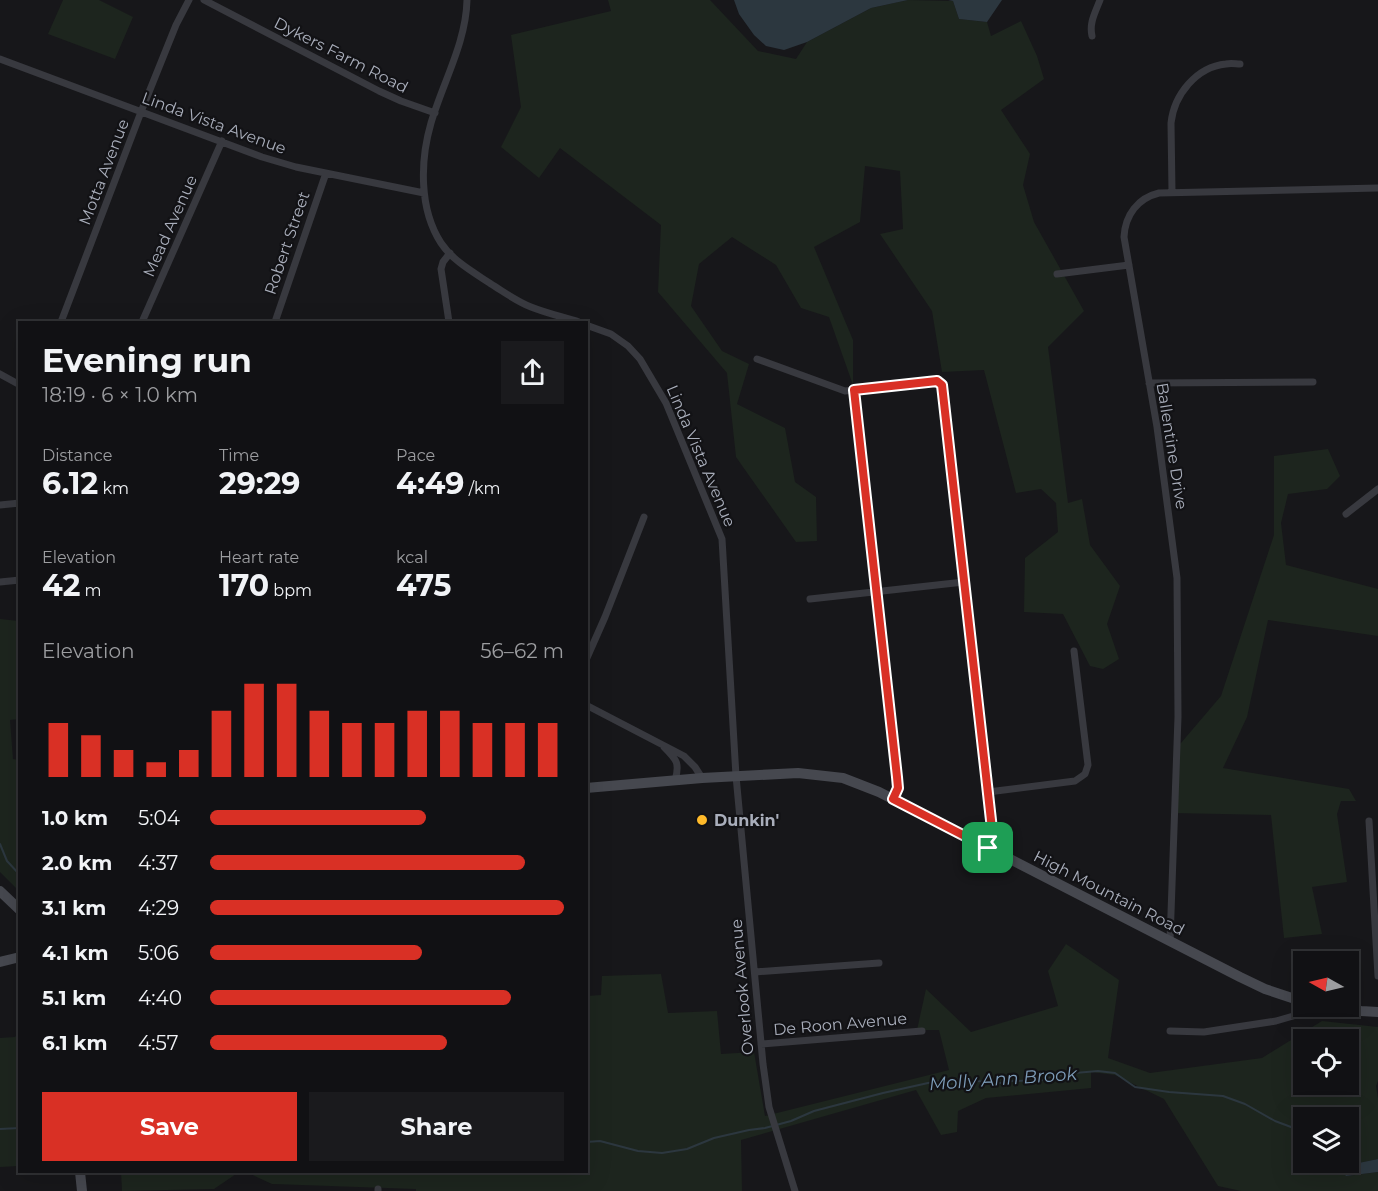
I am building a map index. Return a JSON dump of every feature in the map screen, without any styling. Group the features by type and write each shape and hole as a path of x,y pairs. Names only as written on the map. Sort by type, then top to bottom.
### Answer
{"street":[{"name":"Motta Avenue","path":"61,321 141,112 176,25 189,0"},
{"name":"Dykers Farm Road","path":"204,0 379,91 435,113"},
{"path":"467,0 459,46 431,124 424,158 424,193 431,224 442,244 461,264 517,300 576,321"},
{"path":"1092,36 1092,20 1100,0"},
{"name":"Linda Vista Avenue","path":"0,59 262,157 296,167 424,193"},
{"path":"1172,192 1171,123 1172,112 1177,100 1194,79 1207,69 1224,64 1240,64"},
{"name":"Mead Avenue","path":"142,321 222,141"},
{"name":"Robert Street","path":"275,321 326,173"},
{"name":"Ballentine Drive","path":"1170,941 1178,717 1177,578 1162,462 1124,237 1126,223 1129,215 1141,201 1159,193 1378,188"},
{"path":"449,321 441,269 450,253"},
{"path":"1057,274 1129,265"},
{"name":"Linda Vista Avenue","path":"588,326 611,334 640,358 666,403 719,529 724,558 736,776"},
{"path":"757,359 845,391 937,381 942,385 993,838 988,848"},
{"path":"0,374 18,384"},
{"path":"1149,383 1313,382"},
{"path":"854,390 898,788 893,799"},
{"path":"1346,514 1378,489"},
{"path":"0,505 18,503"},
{"path":"588,655 644,517"},
{"path":"0,582 18,580"},
{"path":"810,599 964,582"},
{"path":"988,792 1075,781 1085,774 1088,765 1074,651"},
{"path":"588,706 684,756 702,778"},
{"path":"660,743 677,762 678,770 675,781"},
{"name":"High Mountain Road","path":"588,788 798,773 843,778 893,799 1265,989 1293,1000"},
{"name":"Overlook Avenue","path":"736,776 769,1107 795,1191"},
{"path":"1369,821 1378,976"},
{"path":"0,891 18,908"},
{"path":"0,962 18,958"},
{"path":"754,972 879,963"},
{"path":"1359,1011 1378,1012"},
{"path":"1170,1030 1204,1032 1276,1021 1293,1016"},
{"name":"De Roon Avenue","path":"761,1044 922,1031"},
{"path":"80,1173 82,1191"}],"shaded area":[{"path":"63,0 99,0 133,17 115,59 48,34"},
{"path":"608,0 710,0 758,51 796,59 807,42 871,8 908,0 953,1 959,19 987,22 991,36 1021,21 1037,56 1044,79 1001,110 1030,154 1023,185 1034,222 1084,311 1048,347 1068,503 1082,499 1090,545 1120,586 1107,624 1119,659 1103,669 1090,666 1063,614 1024,612 1025,558 1058,532 1056,503 1041,489 1016,493 984,370 942,372 932,311 880,234 903,229 900,171 865,166 860,222 814,247 853,340 853,385 829,317 801,308 776,265 732,237 699,264 691,306 722,351 749,364 737,404 785,428 795,482 816,497 817,541 796,542 736,457 727,373 658,292 661,225 560,148 539,178 501,147 521,107 511,35 611,11"},
{"path":"734,0 908,0 871,8 807,42 784,50 766,46 754,35 739,14"},
{"path":"948,0 1002,0 987,22 959,19 953,1"},
{"path":"1328,449 1340,476 1327,489 1288,494 1281,523 1286,565 1378,589 1378,636 1268,620 1247,717 1223,768 1349,789 1356,801 1341,801 1337,814 1347,882 1312,887 1322,934 1284,938 1271,815 1172,813 1175,750 1221,696 1274,535 1274,456"},
{"path":"0,619 18,621 18,719 10,720 13,759 18,760 18,890 0,872"},
{"path":"1066,944 1119,980 1108,1058 1150,1073 1262,1058 1293,1039 1293,1095 1359,1095 1359,1029 1309,1029 1322,1021 1378,1027 1378,1081 1376,1086 1378,1159 1359,1163 1359,1107 1293,1107 1293,1173 1345,1173 1347,1176 1378,1172 1378,1191 1241,1191 1218,1186 1164,1099 1115,1075 1091,1072 1091,1088 986,1098 958,1111 957,1132 941,1135 916,1090 741,1140 742,1191 416,1191 416,1189 272,1184 248,1173 588,1173 588,996 601,995 602,976 661,974 668,1013 717,1011 721,1054 754,1052 765,1116 949,1070 939,1030 917,1030 926,989 971,1032 1058,1006 1048,971"},
{"path":"18,1034 18,1166 0,1167 0,1038 15,1037"},
{"path":"1378,1159 1378,1172 1346,1176 1344,1173 1359,1173 1359,1163"},
{"path":"121,1173 238,1173 214,1189 122,1191"}],"waterway":[{"path":"0,844 7,861 18,873"},
{"name":"Molly Ann Brook","path":"588,1142 600,1141 638,1151 662,1153 687,1149 714,1138 765,1128 791,1121 814,1111 928,1083 953,1079 1001,1083 1045,1080 1063,1074 1098,1071 1115,1073 1135,1087 1223,1096 1245,1104 1293,1128"},
{"name":"Molly Ann Brook","path":"0,1129 18,1128"}],"place":[{"name":"Dunkin'","path":"702,820"}],"route":[{"path":"937,381 942,385 993,838 988,848 893,799 898,788 897,777 854,390 937,381"}]}
